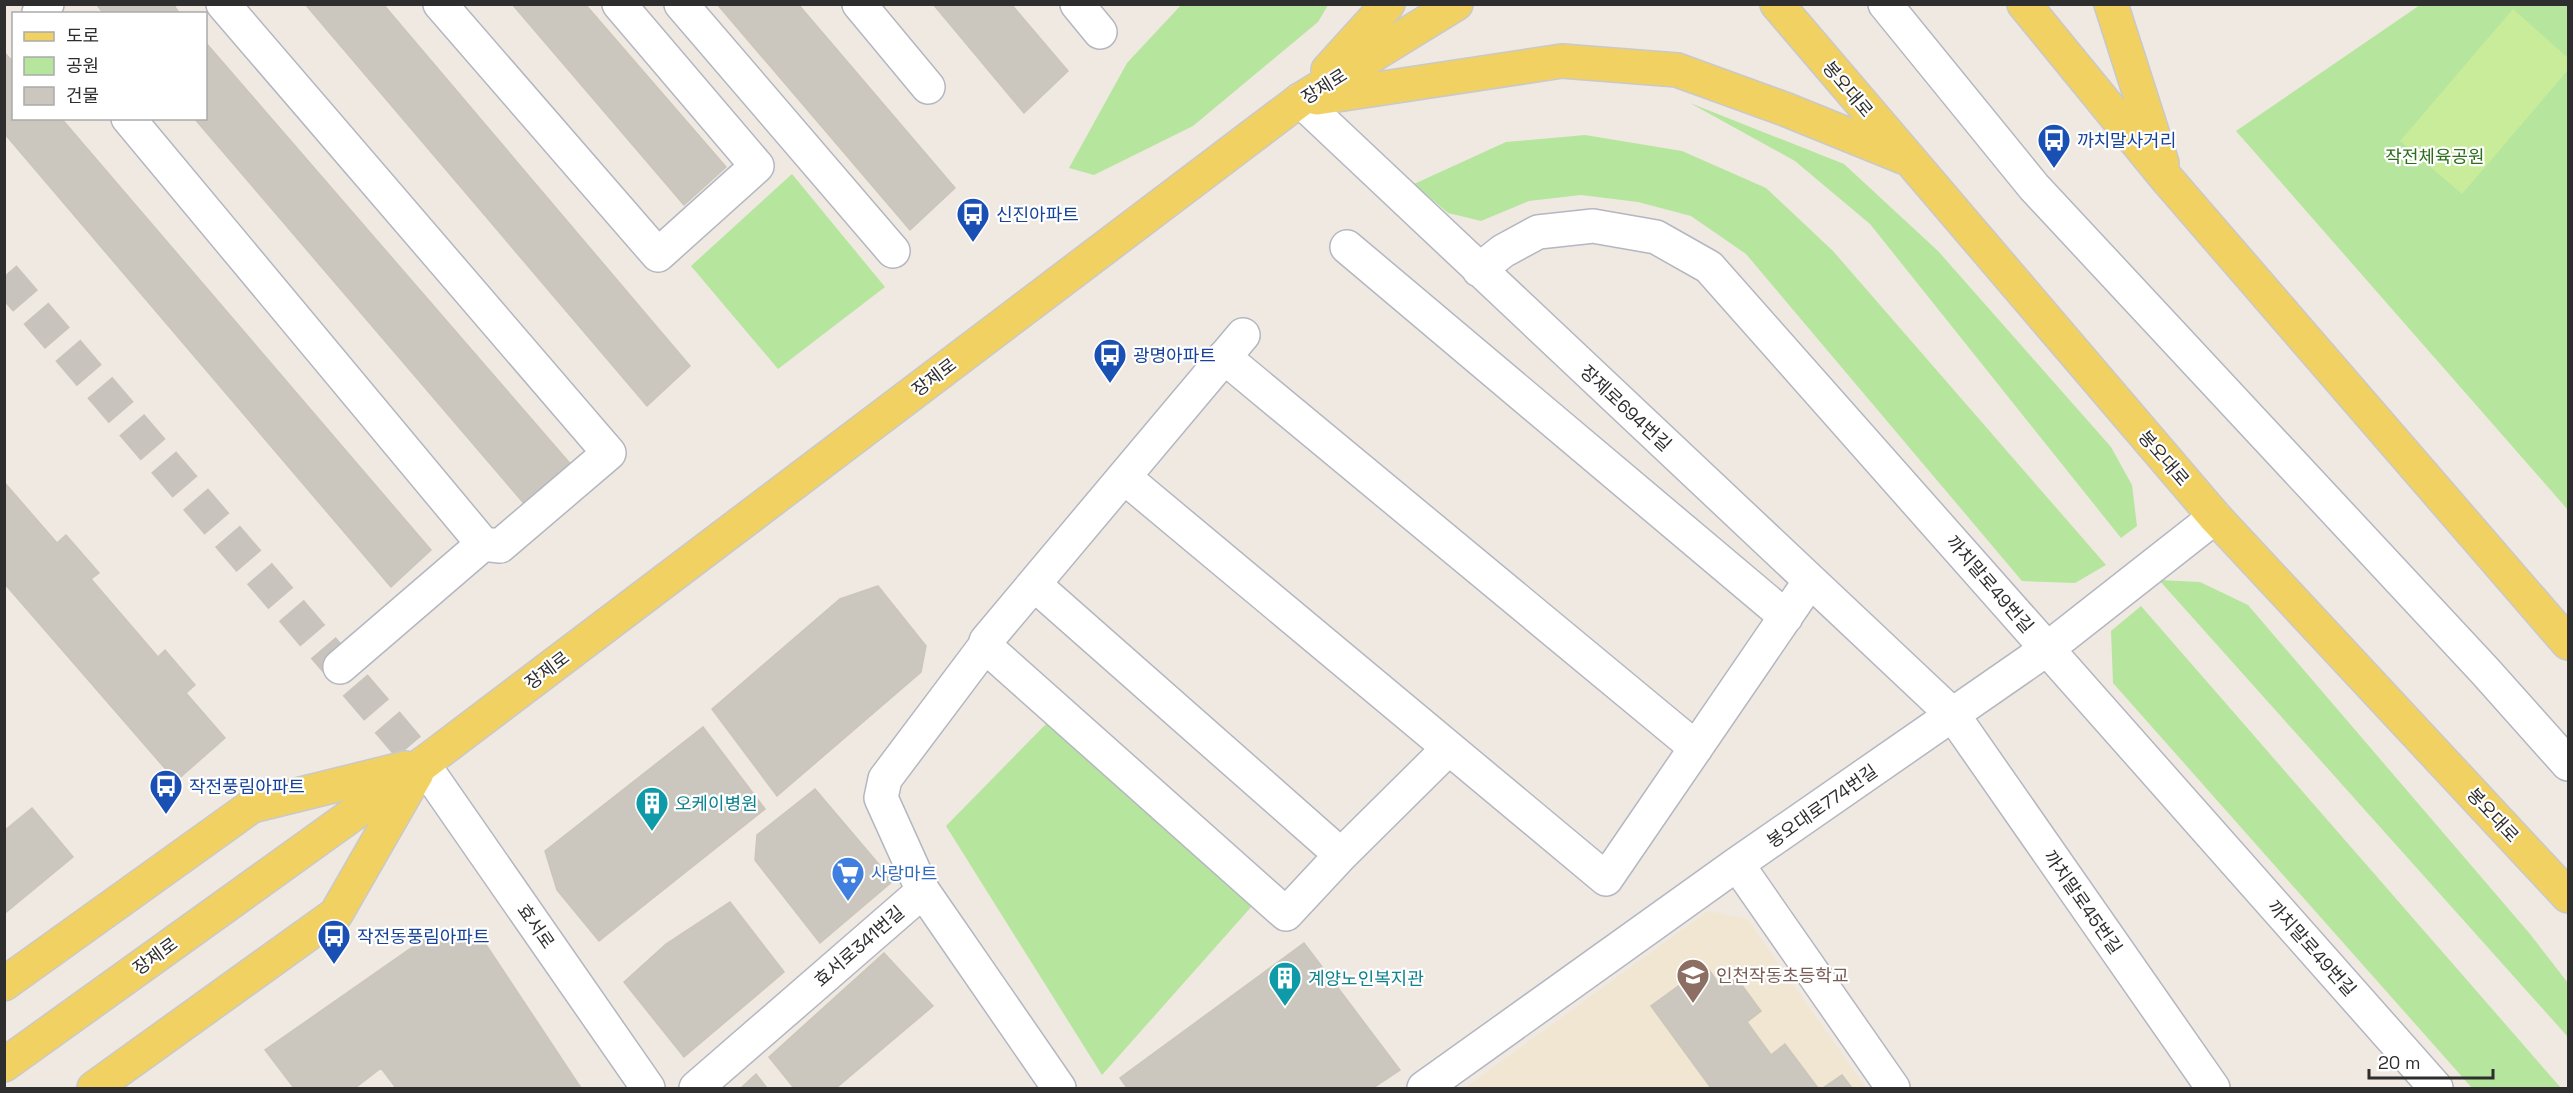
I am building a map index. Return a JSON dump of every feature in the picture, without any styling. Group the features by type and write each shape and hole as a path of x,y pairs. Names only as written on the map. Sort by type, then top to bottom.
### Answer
{"main road":[{"path":"1300,100 1388,4"},
{"name":"장제로","path":"4,1065 423,764 1300,100 1456,4"},
{"name":"봉오대로","path":"1777,4 2215,517 2568,896"},
{"path":"2024,4 2167,179 2568,643"},
{"path":"2111,4 2167,179"},
{"path":"1300,100 1562,61 1677,70 1787,110 1907,158"},
{"name":"장제로","path":"4,984 252,806 423,764"},
{"name":"장제로","path":"94,1089 336,914 423,764"}],"street":[{"path":"130,120 483,544 500,546 609,453 223,4"},
{"path":"440,4 658,255 757,166 619,4"},
{"path":"681,4 893,251"},
{"path":"859,4 928,87"},
{"path":"1077,4 1100,32"},
{"path":"1886,4 2034,187 2485,671 2568,764"},
{"name":"장제로694번길","path":"1300,100 1953,715"},
{"name":"까치말로49번길","path":"1479,270 1503,251 1538,232 1593,226 1656,237 1709,267 2436,1089"},
{"path":"1347,247 1786,617"},
{"path":"1059,1089 923,891 881,798 885,779 985,646 986,641 1234,346 1696,748"},
{"path":"1124,477 1606,879 1810,581"},
{"name":"봉오대로774번길","path":"1424,1089 1737,864 2047,649 2215,517"},
{"path":"340,667 483,544"},
{"path":"1035,585 1341,855"},
{"path":"985,646 1286,914 1341,855 1449,748"},
{"name":"까치말로45번길","path":"1953,715 2213,1089"},
{"name":"효서로","path":"423,764 648,1089"},
{"path":"1737,864 1893,1089"},
{"name":"효서로341번길","path":"696,1089 923,891"}],"shaded area":[{"name":"인천작동초등학교","path":"1708,911 1747,919 1866,1088 1465,1088"}],"green space":[{"path":"1182,4 1328,5 1318,22 1193,126 1094,175 1069,168 1127,63"},
{"name":"작전체육공원","path":"2420,5 2568,5 2568,510 2236,131"},
{"path":"2513,9 2568,58 2568,70 2462,194 2400,141"},
{"path":"1690,103 1844,164 1938,251 2111,447 2132,485 2137,526 2121,538 1870,224 1795,161"},
{"path":"1585,135 1682,151 1766,188 1833,251 2106,565 2075,583 2022,581 1746,254 1691,216 1638,202 1581,195 1529,201 1481,221 1448,213 1414,184 1506,142"},
{"path":"792,174 885,287 778,369 691,266"},
{"path":"2159,580 2200,582 2248,605 2530,934 2568,983 2568,1037"},
{"path":"2141,606 2561,1088 2472,1088 2113,683 2111,631"},
{"path":"1046,724 1260,897 1102,1075 946,826"}],"building":[{"path":"173,4 179,12 102,12 97,5"},
{"path":"305,4 383,4 690,366 647,406"},
{"path":"512,4 585,4 726,167 684,205"},
{"path":"717,4 798,4 955,188 910,230"},
{"path":"933,4 1011,4 1068,71 1024,113"},
{"path":"207,44 573,467 527,507 196,120 207,120"},
{"path":"4,52 12,61 12,120 63,120 431,550 391,587 4,133"},
{"path":"4,482 57,543 66,535 99,573 91,579 158,657 165,650 195,685 186,693 225,738 176,781 4,583"},
{"path":"878,586 926,646 921,672 777,796 712,709 840,599"},
{"name":"오케이병원","path":"703,727 765,809 599,941 557,890 545,851"},
{"path":"815,789 893,881 820,943 755,860 757,835"},
{"path":"32,808 73,857 4,914 4,831"},
{"path":"730,902 784,972 684,1057 624,982 666,944"},
{"path":"434,932 481,937 581,1088 396,1088 381,1068 355,1088 294,1088 265,1050"},
{"name":"계양노인복지관","path":"1304,943 1400,1070 1373,1088 1127,1088 1120,1078"},
{"path":"884,953 933,1006 836,1088 794,1088 769,1057"},
{"path":"1706,966 1722,988 1736,977 1761,1011 1747,1022 1771,1055 1785,1044 1818,1088 1711,1088 1651,1006"},
{"path":"756,1074 767,1088 741,1088"},
{"path":"1842,1075 1852,1088 1823,1088"}],"tunnel":[{"path":"4,276 423,764"}],"place":[{"name":"까치말사거리","path":"2054,169"},
{"name":"신진아파트","path":"973,243"},
{"name":"광명아파트","path":"1110,384"},
{"name":"작전풍림아파트","path":"166,815"},
{"name":"오케이병원","path":"652,832"},
{"name":"사랑마트","path":"848,902"},
{"name":"작전동풍림아파트","path":"334,965"},
{"name":"인천작동초등학교","path":"1693,1004"},
{"name":"계양노인복지관","path":"1285,1007"}]}
